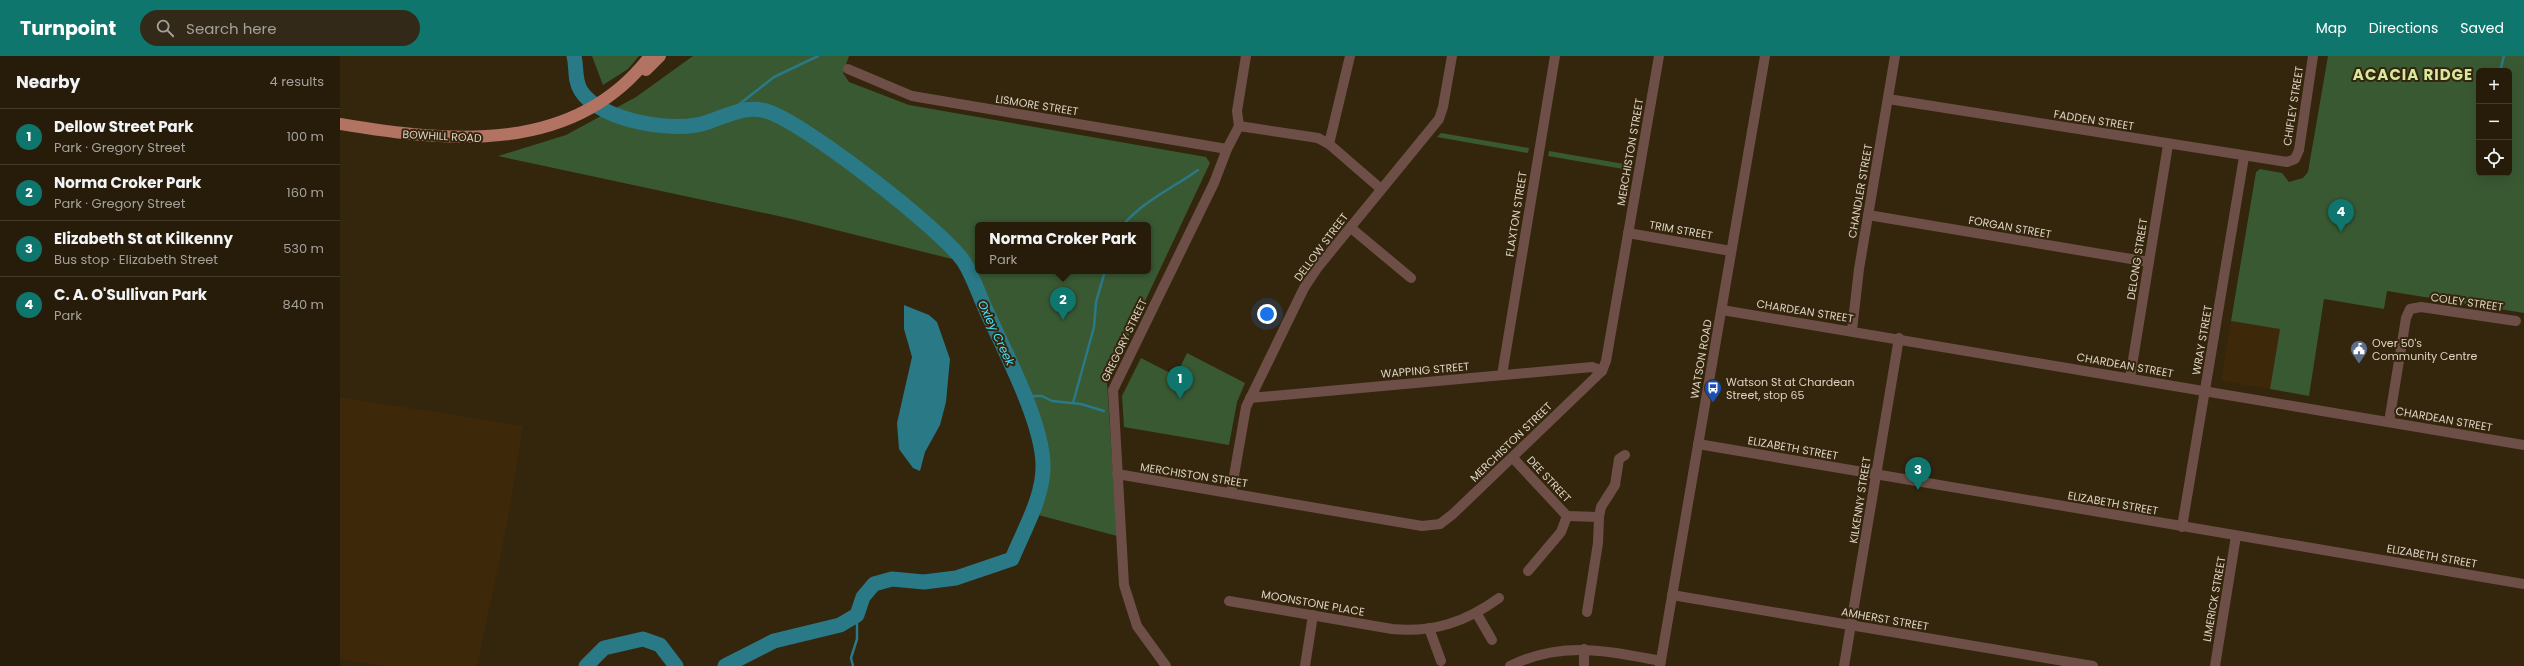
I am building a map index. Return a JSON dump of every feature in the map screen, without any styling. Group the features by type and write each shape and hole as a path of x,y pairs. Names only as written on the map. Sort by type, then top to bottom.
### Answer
{"main road":[{"path":"609,95 650,56"},
{"path":"609,95 629,85 660,56"},
{"name":"BOWHILL ROAD","path":"340,124 400,134 470,138 535,130 588,110 609,95"}],"street":[{"path":"1246,56 1237,111 1239,126 1318,138 1329,144 1381,189"},
{"path":"1329,144 1350,56"},
{"name":"DELLOW STREET","path":"1231,492 1246,407 1304,288 1442,114 1452,56"},
{"name":"FLAXTON STREET","path":"1502,375 1555,56"},
{"name":"MERCHISTON STREET","path":"1117,474 1231,492 1422,526 1440,524 1513,458 1602,371 1606,361 1659,56"},
{"name":"WATSON ROAD","path":"1661,664 1765,56"},
{"name":"CHANDLER STREET","path":"1852,330 1868,215 1895,56"},
{"name":"CHIFLEY STREET","path":"2295,159 2299,150 2313,56"},
{"name":"LISMORE STREET","path":"848,69 912,96 1227,149"},
{"name":"FADDEN STREET","path":"1888,99 2244,157 2287,162 2295,159"},
{"name":"GREGORY STREET","path":"1166,666 1144,637 1129,605 1124,585 1113,390 1214,183 1227,149 1239,126"},
{"name":"DELONG STREET","path":"2130,378 2168,145"},
{"name":"WRAY STREET","path":"2182,527 2244,157"},
{"name":"FORGAN STREET","path":"1868,215 2149,262"},
{"path":"1351,228 1411,278"},
{"name":"TRIM STREET","path":"1628,233 1731,251"},
{"name":"COLEY STREET","path":"2389,422 2406,318 2410,309 2421,307 2516,321"},
{"name":"CHARDEAN STREET","path":"1722,310 1852,330 2524,445"},
{"name":"KILKENNY STREET","path":"1844,666 1899,338"},
{"name":"WAPPING STREET","path":"1250,398 1592,367 1602,371"},
{"name":"ELIZABETH STREET","path":"1698,444 2524,584"},
{"path":"1587,612 1598,543 1601,507 1615,485 1619,459 1625,455"},
{"name":"DEE STREET","path":"1513,458 1567,516"},
{"path":"1528,571 1561,532 1567,516 1599,517"},
{"name":"LIMERICK STREET","path":"2215,666 2236,536"},
{"name":"AMHERST STREET","path":"1672,595 2093,666"},
{"name":"MOONSTONE PLACE","path":"1229,601 1392,629 1418,631 1459,622 1477,614 1499,598"},
{"path":"1477,614 1492,640"},
{"path":"1305,666 1313,615"},
{"path":"1429,628 1441,661"},
{"path":"1584,649 1584,666"},
{"path":"1510,666 1531,656 1558,650 1584,649 1661,664"}],"shaded area":[{"path":"2231,321 2280,329 2270,389 2221,381"},
{"path":"340,397 523,426 507,525 477,666 383,666 340,659"}],"green space":[{"path":"592,56 639,56 628,69 603,85"},
{"path":"693,56 849,56 843,73 849,82 909,105 1206,157 1210,163 1107,382 1117,536 1031,513 1042,488 1043,463 1038,435 1020,384 964,262 792,219 498,156 566,135 636,97"},
{"path":"2328,56 2524,56 2524,313 2387,291 2384,309 2324,299 2309,396 2270,389 2280,329 2231,321 2256,172 2260,169 2282,173 2289,182 2303,178 2308,172"},
{"path":"1441,133 1529,148 1528,153 1437,137"},
{"path":"1549,151 1630,165 1629,170 1548,156"},
{"path":"1187,353 1245,383 1237,402 1229,445 1124,427 1122,396 1141,358 1176,376"}],"water":[{"path":"904,305 929,315 937,322 950,359 946,402 940,425 925,452 920,471 913,468 899,449 897,423 912,357 904,329"}],"waterway":[{"name":"Oxley Creek","path":"574,56 576,78 581,91 591,101 604,110 621,117 640,122 678,126 708,122 743,110 751,109 766,111 784,119 809,134 871,178 902,203 951,247 967,267 1021,386 1036,427 1041,447 1043,464 1037,501 1012,559 956,578 924,582 892,579 874,584 863,597 857,615 840,625 774,641 725,666"},
{"path":"728,113 774,77 818,56"},
{"path":"2501,68 2504,56"},
{"path":"1126,222 1149,202 1198,170"},
{"path":"1073,403 1094,327 1096,302 1104,274"},
{"path":"1024,396 1042,396 1052,401 1081,404 1104,411"},
{"path":"853,666 851,658 857,639 857,615"},
{"name":"Oxley Creek","path":"586,666 604,648 643,639 660,645 676,666"}],"place":[{"name":"C. A. O'Sullivan Park","path":"2341,232"},
{"name":"Norma Croker Park","path":"1063,320"},
{"name":"Over 50's Community Centre","path":"2359,364"},
{"name":"Dellow Street Park","path":"1180,399"},
{"name":"Watson St at Chardean Street, stop 65","path":"1713,403"},
{"name":"Elizabeth St at Kilkenny","path":"1918,490"}],"district":[{"name":"ACACIA RIDGE","path":"2413,75"}]}
